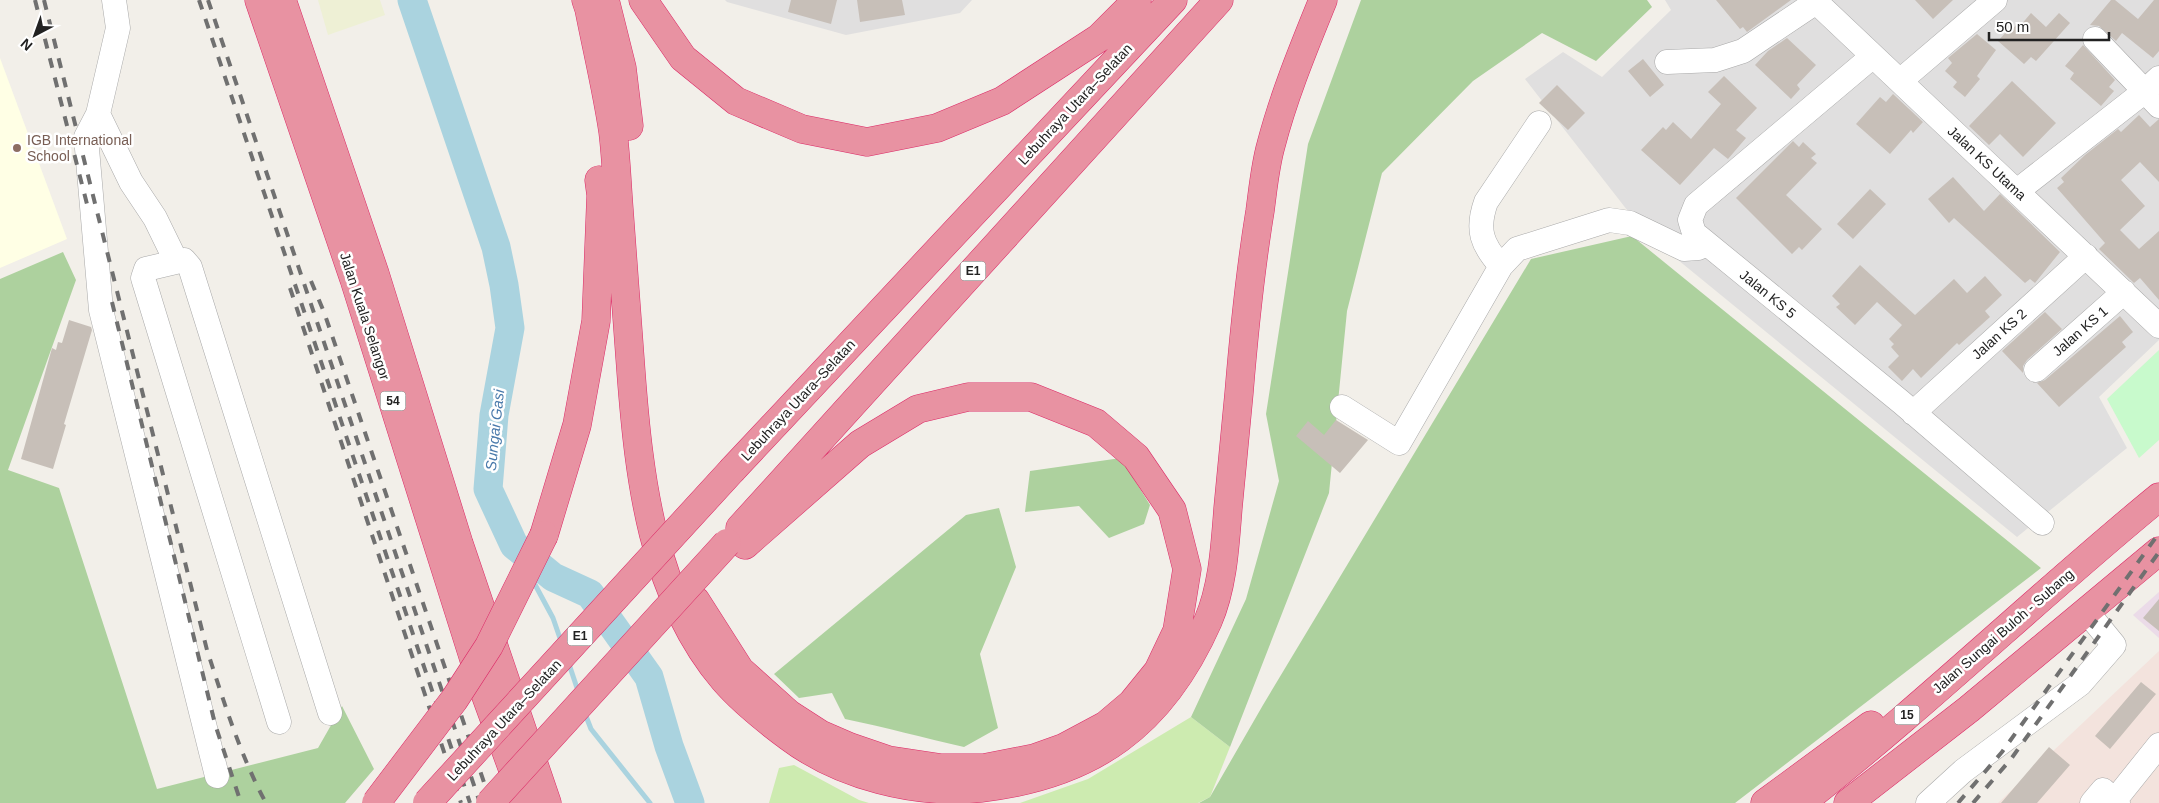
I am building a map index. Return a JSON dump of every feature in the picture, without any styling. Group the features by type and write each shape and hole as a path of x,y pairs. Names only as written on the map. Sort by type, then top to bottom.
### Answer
{"highway":[{"name":"Jalan Kuala Selangor","path":"259,0 354,279 484,688 526,803"},
{"name":"Jalan Kuala Selangor","path":"282,0 375,274 459,544 547,803"},
{"path":"376,803 454,700 490,646 544,535 577,425 596,321 601,195 590,80 573,0"},
{"path":"586,0 613,132 636,441 650,523 674,597 693,633 723,679 754,710 796,743 820,757 861,773 907,784 953,789 984,787 1039,777 1080,762 1122,738 1144,720 1171,687 1188,661 1210,616 1223,566 1250,269 1270,148 1296,66 1323,0"},
{"path":"605,0 622,68 631,141 650,402 662,506 676,568 734,662 750,680 806,726 836,742 876,757 941,768 984,768 1036,758 1063,748 1106,725 1132,703 1152,680 1163,662 1177,631 1187,568 1172,510 1136,457 1096,423 1031,398 968,397 918,409 860,444 736,544"},
{"path":"643,0 683,58 736,101 802,129 867,142 937,128 1002,101 1099,38 1137,0"},
{"name":"Lebuhraya Utara–Selatan","path":"427,803 733,469 1173,0"},
{"name":"E1","path":"490,803 649,628 736,544 1219,0"},
{"name":"Jalan Sungai Buloh - Subang","path":"1801,803 1856,760 2010,624 2159,497"},
{"name":"15","path":"1848,803 2094,607 2156,566"},
{"path":"1765,803 2010,624"},
{"path":"1878,803 1968,709"}],"street":[{"path":"114,0 118,28 98,114 86,137 101,310 218,776"},
{"path":"1900,81 1994,0"},
{"path":"1667,62 1715,60 1743,51 1815,1"},
{"name":"Jalan KS Utama","path":"1815,1 2159,326"},
{"path":"2017,191 2154,92 2095,39"},
{"name":"Jalan KS 5","path":"1873,56 1696,205 1690,220 1694,233 1913,413 2042,523"},
{"path":"98,114 131,182 155,218 176,261"},
{"path":"1501,266 1490,254 1484,241 1480,226 1482,215 1486,202 1539,123"},
{"path":"1342,408 1399,443 1501,266 1517,249 1609,220 1630,223 1684,249 1698,248 1707,244"},
{"name":"Jalan KS 2","path":"1913,413 2086,256"},
{"path":"279,722 143,278 146,268 184,260 190,267 330,713"},
{"name":"Jalan KS 1","path":"2036,370 2124,292"},
{"path":"1928,803 1963,771 2080,684 2114,645 2094,607"},
{"path":"2092,803 2103,790 2117,802 2159,745"}],"shaded area":[{"path":"318,0 380,0 385,15 328,35"},
{"path":"725,0 972,0 960,13 846,35"},
{"path":"1665,0 2159,0 2159,340 2099,397 2127,448 2017,537 1645,233 1525,79 1563,52 1602,77 1671,10"},
{"name":"IGB International School","path":"0,58 67,239 0,268"},
{"path":"2159,592 2159,638 2133,615"},
{"path":"2159,651 2159,803 1998,803"}],"green space":[{"path":"1361,0 1647,0 1652,7 1596,61 1542,33 1473,81 1382,173 1347,311 1329,493 1230,747 1191,717 1246,599 1279,481 1266,414 1308,144"},
{"path":"1632,236 2041,568 1735,803 1199,803 1210,797 1263,705 1531,259"},
{"path":"63,252 76,280 8,470 59,488 157,789 318,748 342,706 374,769 345,803 0,803 0,279"},
{"path":"2159,350 2159,440 2139,458 2107,399"},
{"path":"1121,458 1150,505 1144,524 1109,538 1079,506 1025,512 1030,471"},
{"path":"999,508 1016,567 980,654 998,728 964,747 845,719 832,693 799,698 774,674 966,515"},
{"path":"1191,717 1230,747 1210,797 1198,803 1020,803 1088,779"},
{"path":"794,765 859,800 869,803 769,803 779,768"}],"building":[{"path":"791,0 837,0 831,24 788,12"},
{"path":"857,0 902,0 905,15 860,22"},
{"path":"1716,0 1791,0 1747,32 1743,27 1740,29"},
{"path":"1915,0 1953,0 1933,19"},
{"path":"2111,0 2115,0 2138,19 2154,0 2159,0 2159,51 2153,58 2122,33 2116,41 2099,26 2090,25"},
{"path":"2031,13 2046,27 2059,13 2070,23 2036,61 2031,57 2024,64 1998,41 2017,24 2020,26"},
{"path":"1977,34 1996,50 1977,76 1980,79 1965,97 1953,87 1957,82 1945,71 1952,63 1948,58"},
{"path":"1787,38 1816,65 1797,85 1800,89 1791,99 1755,65 1768,51"},
{"path":"2083,45 2115,80 2109,87 2114,91 2101,106 2070,79 2074,73 2065,66"},
{"path":"1643,59 1664,85 1650,97 1628,71"},
{"path":"1724,76 1757,108 1736,130 1746,138 1728,159 1714,148 1680,185 1641,150 1663,127 1666,130 1673,122 1691,139 1721,104 1708,92"},
{"path":"2012,81 2056,123 2023,157 2000,134 1989,145 1969,126"},
{"path":"1557,85 1585,113 1568,130 1539,103"},
{"path":"1893,94 1923,122 1913,133 1911,130 1890,154 1856,124 1880,97 1886,102"},
{"path":"2139,115 2150,127 2159,119 2159,182 2140,162 2121,180 2145,206 2120,230 2139,249 2159,231 2159,300 2140,278 2134,283 2099,249 2105,243 2057,188 2064,182 2061,178 2085,155 2118,129 2121,132"},
{"path":"1793,141 1799,147 1803,142 1816,154 1811,158 1817,163 1786,195 1822,229 1802,250 1799,247 1792,254 1736,198"},
{"path":"1953,177 1984,211 2000,194 2060,252 2035,283 2030,279 2025,283 1954,218 1949,223 1928,199"},
{"path":"1870,189 1886,204 1853,239 1837,224"},
{"path":"1860,265 1915,315 1954,279 1967,293 1985,276 2002,295 1985,311 1990,317 1959,345 1957,343 1921,378 1913,369 1902,381 1888,367 1899,356 1891,347 1894,344 1889,339 1902,325 1877,302 1855,325 1836,307 1840,304 1832,296"},
{"path":"2045,312 2062,329 2027,360 2023,366 2023,373 2002,351"},
{"path":"2120,316 2133,332 2122,342 2126,347 2059,407 2037,383 2045,380"},
{"path":"69,320 91,327 92,330 64,424 66,425 53,469 21,459 52,348 56,350 58,342 62,343"},
{"path":"1336,420 1368,440 1340,473 1296,436 1308,421 1324,435"},
{"path":"2159,599 2159,631 2143,618"},
{"path":"2141,682 2156,694 2110,749 2095,736"},
{"path":"2049,747 2070,765 2037,803 2001,803"}],"waterway":[{"name":"Sungai Gasi","path":"412,0 496,247 504,285 510,328 494,415 488,489 514,545 553,577 590,594 649,677 669,746 690,803"},
{"name":"Sungai Gasi","path":"514,545 521,558"},
{"path":"532,579 553,618 562,644"},
{"path":"568,661 579,694"},
{"path":"584,711 591,729 650,803"}],"railway":[{"path":"35,0 89,212"},
{"path":"44,0 207,650 240,747 266,803"},
{"path":"199,0 470,803"},
{"path":"208,0 480,803"},
{"path":"311,281 324,312 491,803"},
{"path":"290,288 461,803"},
{"path":"112,302 215,724 241,803"},
{"path":"1958,803 2002,752 2159,533"},
{"path":"1973,803 2011,759 2159,552"}],"place":[{"name":"IGB International School","path":"17,148"}]}
